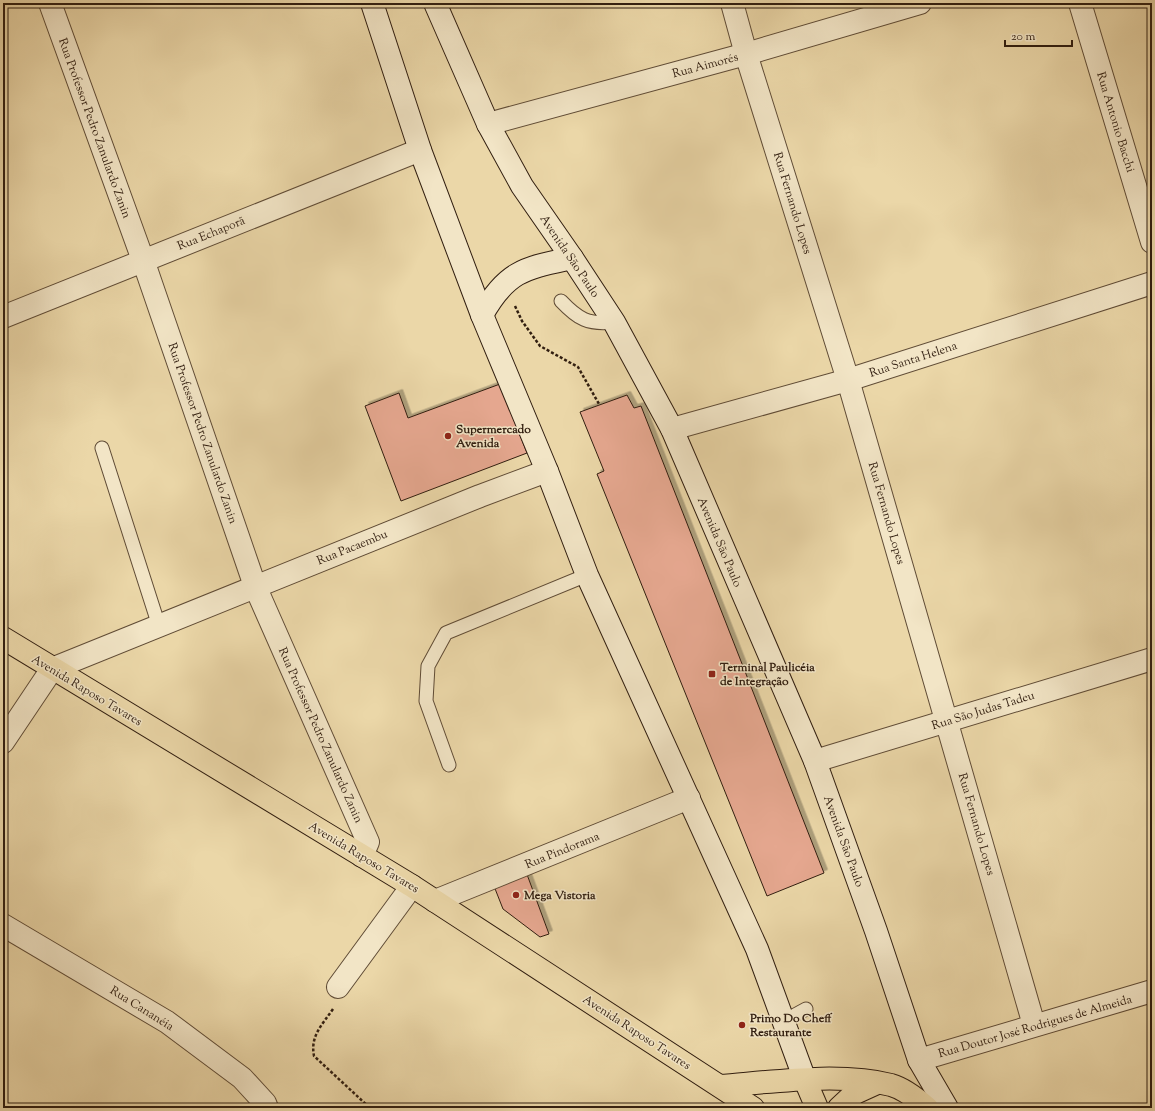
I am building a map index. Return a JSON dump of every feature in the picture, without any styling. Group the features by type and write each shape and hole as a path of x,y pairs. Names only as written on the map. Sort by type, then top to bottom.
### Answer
{"main road":[{"name":"Avenida Raposo Tavares","path":"3,638 412,886 753,1108"},
{"path":"805,1080 817,1108"},
{"path":"720,1086 805,1080 841,1080 877,1083 892,1086 912,1095 927,1108"},
{"path":"839,1108 855,1093 877,1083"}],"street":[{"name":"Rua Professor Pedro Zanulardo Zanin","path":"50,3 143,260 255,586 368,842 362,856"},
{"path":"372,3 420,150 482,315 587,575 757,949 805,1080"},
{"name":"Avenida São Paulo","path":"435,3 488,124 522,186 614,322 672,429 815,761 876,931 919,1060 947,1108"},
{"name":"Rua Fernando Lopes","path":"732,3 746,54 848,380 948,721 1034,1025"},
{"name":"Rua Aimorés","path":"488,124 746,54 920,3"},
{"name":"Rua Antonio Bacchi","path":"1080,3 1152,242"},
{"name":"Rua Echaporã","path":"3,317 420,150"},
{"path":"482,315 496,293 506,283 528,268 572,258"},
{"name":"Rua Santa Helena","path":"672,429 848,380 1152,283"},
{"name":"Rua Pacaembu","path":"52,669 255,586 546,471"},
{"name":"Rua São Judas Tadeu","path":"815,761 1152,659"},
{"path":"3,742 52,669"},
{"name":"Rua Pindorama","path":"435,901 689,798"},
{"path":"338,987 412,886"},
{"name":"Rua Cananéia","path":"3,925 166,1022 242,1078 267,1108"},
{"name":"Rua Doutor José Rodrigues de Almeida","path":"919,1060 1152,991"}],"lane":[{"path":"561,301 572,314 583,320 602,323 614,322"},
{"path":"102,448 159,626"},
{"path":"449,765 426,702 428,666 446,633 587,575"},
{"path":"784,1021 806,1009"}],"path":[{"path":"506,283 522,321 540,346 578,366 599,404"},
{"path":"338,987 336,1003 315,1036 312,1045 314,1056 370,1108"}],"building":[{"name":"Supermercado Avenida","path":"500,384 527,453 401,501 365,406 399,393 408,418"},
{"name":"Terminal Paulicéia de Integração","path":"627,395 634,408 641,406 824,873 767,896 597,474 604,471 580,412"},
{"name":"Mega Vistoria","path":"525,869 549,934 540,937 503,909 492,881"}],"place":[{"name":"Supermercado Avenida","path":"448,436"},
{"name":"Terminal Paulicéia de Integração","path":"712,674"},
{"name":"Mega Vistoria","path":"516,895"},
{"name":"Primo Do Cheff Restaurante","path":"742,1025"}]}
